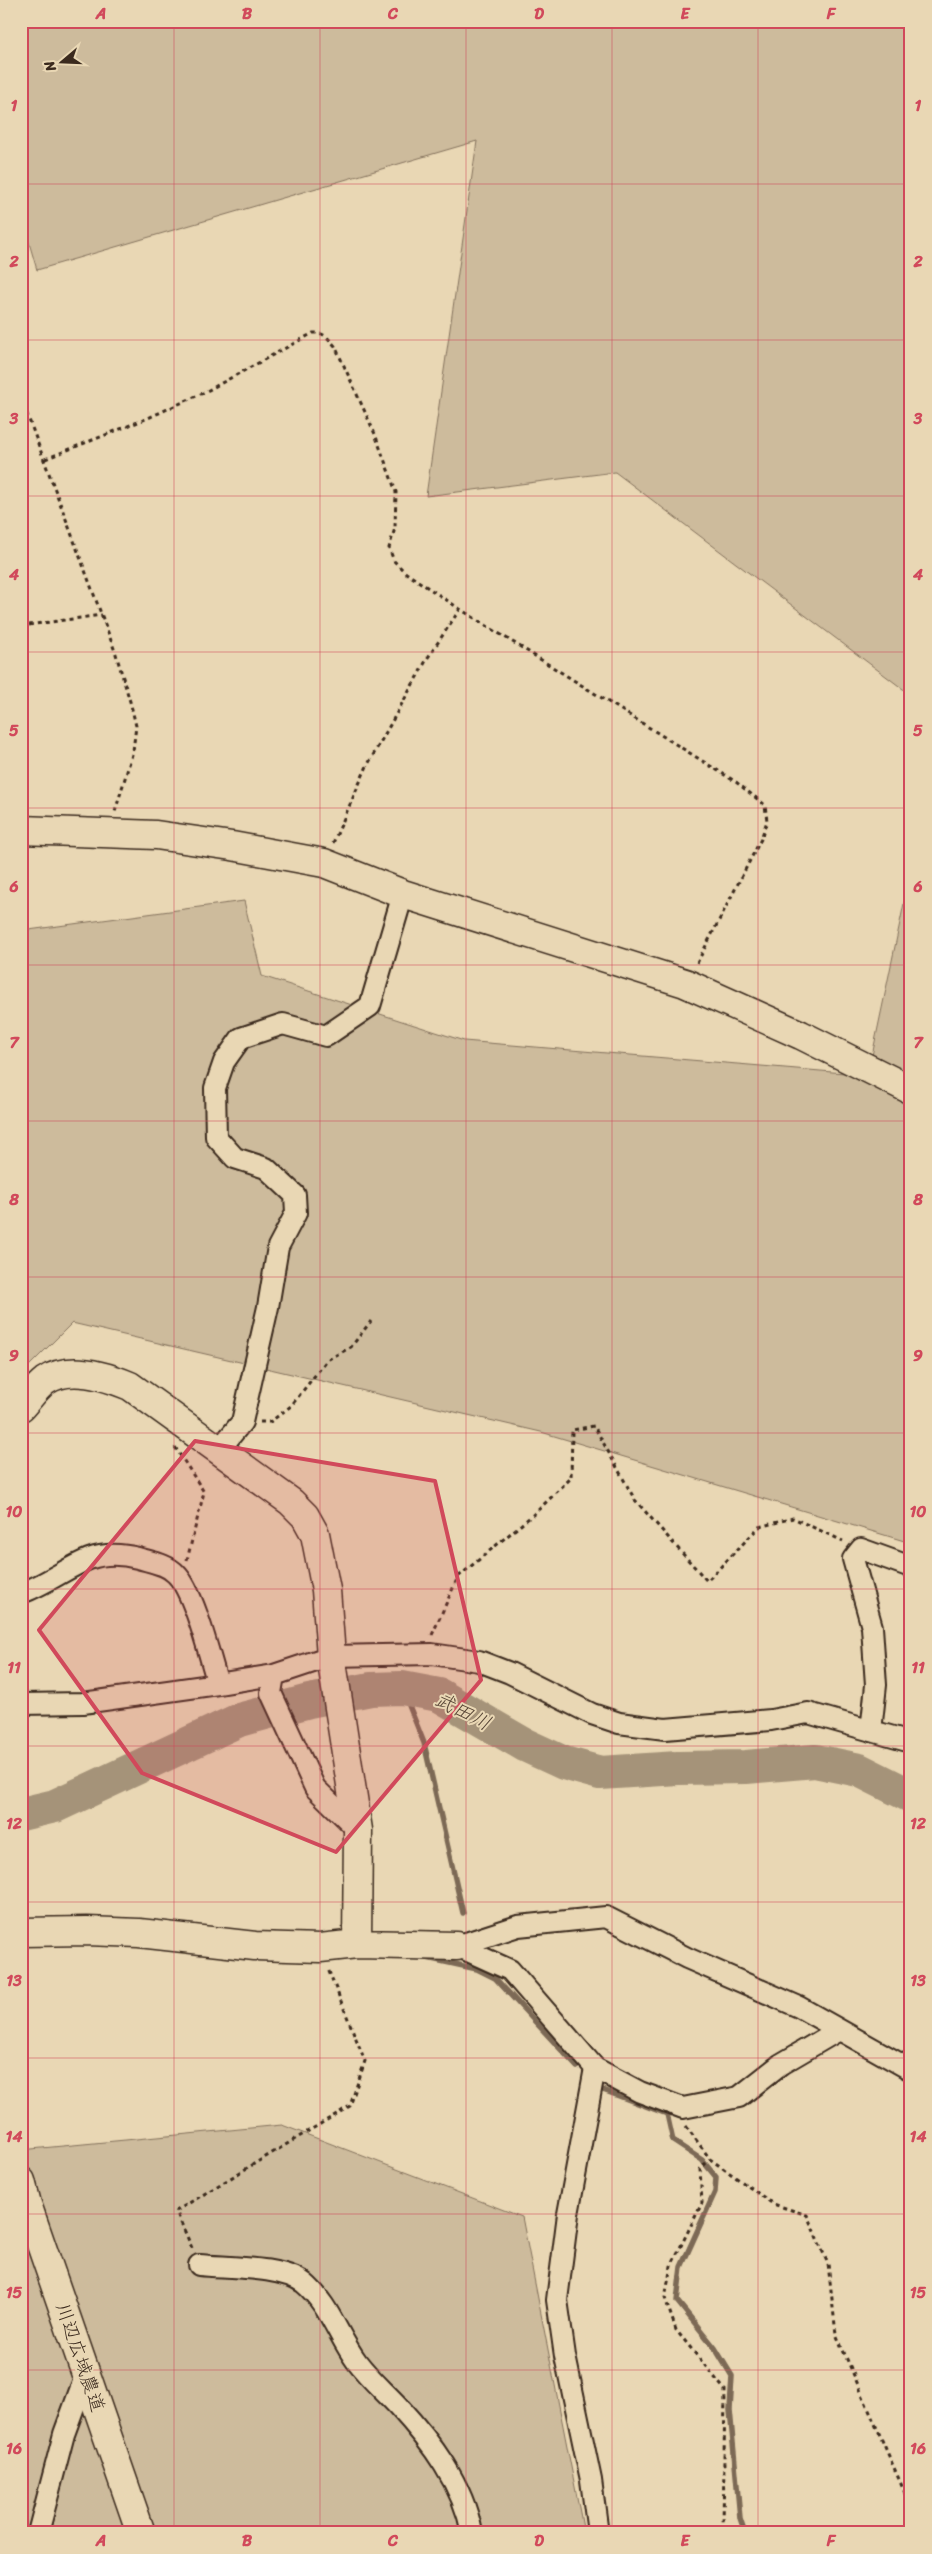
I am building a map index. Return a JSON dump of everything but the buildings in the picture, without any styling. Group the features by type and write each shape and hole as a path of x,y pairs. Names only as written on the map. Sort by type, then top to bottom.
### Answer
{"street":[{"path":"21,830 156,835 223,844 324,863 403,894 685,983 801,1035 911,1090"},
{"path":"218,1451 242,1422 268,1307 278,1246 296,1213 295,1195 266,1168 235,1158 216,1137 215,1088 224,1062 241,1038 283,1024 326,1036 370,1006 403,894"},
{"path":"21,1407 46,1380 58,1375 73,1373 108,1377 130,1386 291,1502 305,1516 315,1534 326,1590 333,1664 358,1830 357,1944"},
{"path":"871,1731 876,1685 872,1627 853,1559 861,1549 911,1567"},
{"path":"21,1593 79,1564 103,1556 117,1554 166,1567 179,1576 186,1587 218,1684"},
{"path":"21,1704 83,1703 218,1684 273,1684 333,1664 424,1654 451,1655 479,1661 518,1677 592,1714 619,1723 665,1729 770,1720 808,1713 911,1742"},
{"path":"273,1684 291,1736 315,1788 358,1830"},
{"path":"21,1932 87,1930 139,1933 255,1946 320,1948 357,1944 457,1946 518,1926 606,1917 687,1958 800,2007 911,2070"},
{"path":"457,1946 510,1970 595,2068 640,2092 683,2108 739,2097 780,2064 840,2030"},
{"path":"595,2068 568,2214 557,2300 565,2356 592,2480 598,2533"},
{"name":"川辺広域農道","path":"21,2182 141,2533"},
{"path":"200,2265 277,2273 303,2283 324,2305 351,2354 365,2373 398,2406 432,2448 454,2482 470,2518 472,2533"},
{"path":"38,2533 64,2434 86,2374"}],"path":[{"path":"45,459 96,440 196,396 313,333 321,332 335,346 375,434 390,473 396,492 397,508 395,528 389,548 390,555 406,573 460,609 736,782 765,806 767,821 761,839 711,940 685,983"},
{"path":"21,398 116,654 136,726 133,752 110,832"},
{"path":"324,863 366,766 427,660 460,609"},
{"path":"21,626 102,615"},
{"path":"242,1422 270,1422 291,1406 327,1360 351,1347 371,1321"},
{"path":"424,1654 458,1576 535,1513 571,1478 572,1430 594,1426 635,1500 707,1580 759,1528 793,1518 861,1549"},
{"path":"173,1444 204,1492 187,1560 179,1576"},
{"path":"200,2265 176,2211 350,2106 365,2061 320,1948"},
{"path":"683,2108 686,2128 710,2159 773,2204 807,2215 828,2264 836,2334 911,2508"},
{"path":"683,2533 723,2529 725,2390 676,2330 665,2298 671,2266 702,2203 700,2169 710,2159"}],"highlighted area":[{"path":"195,1441 435,1481 481,1680 336,1852 142,1773 39,1630"}],"shaded area":[{"path":"21,21 911,21 911,695 615,472 426,496 477,141 37,270 21,215"},
{"path":"911,870 911,1543 541,1432 72,1323 21,1374 21,931 244,901 262,976 464,1041 868,1075"},
{"path":"282,2125 522,2217 584,2533 21,2533 21,2150"}],"waterway":[{"path":"402,1688 424,1743 463,1913"},
{"name":"武田川","path":"21,1814 55,1806 239,1720 309,1701 371,1689 402,1688 439,1695 525,1745 564,1763 600,1773 678,1768 746,1767 815,1761 859,1770 911,1796"},
{"path":"427,1958 477,1969 495,1978 577,2067"},
{"path":"603,2090 667,2114 673,2141 702,2160 716,2177 715,2192 681,2267 677,2301 715,2348 732,2376 730,2410 740,2518 745,2533"}]}
